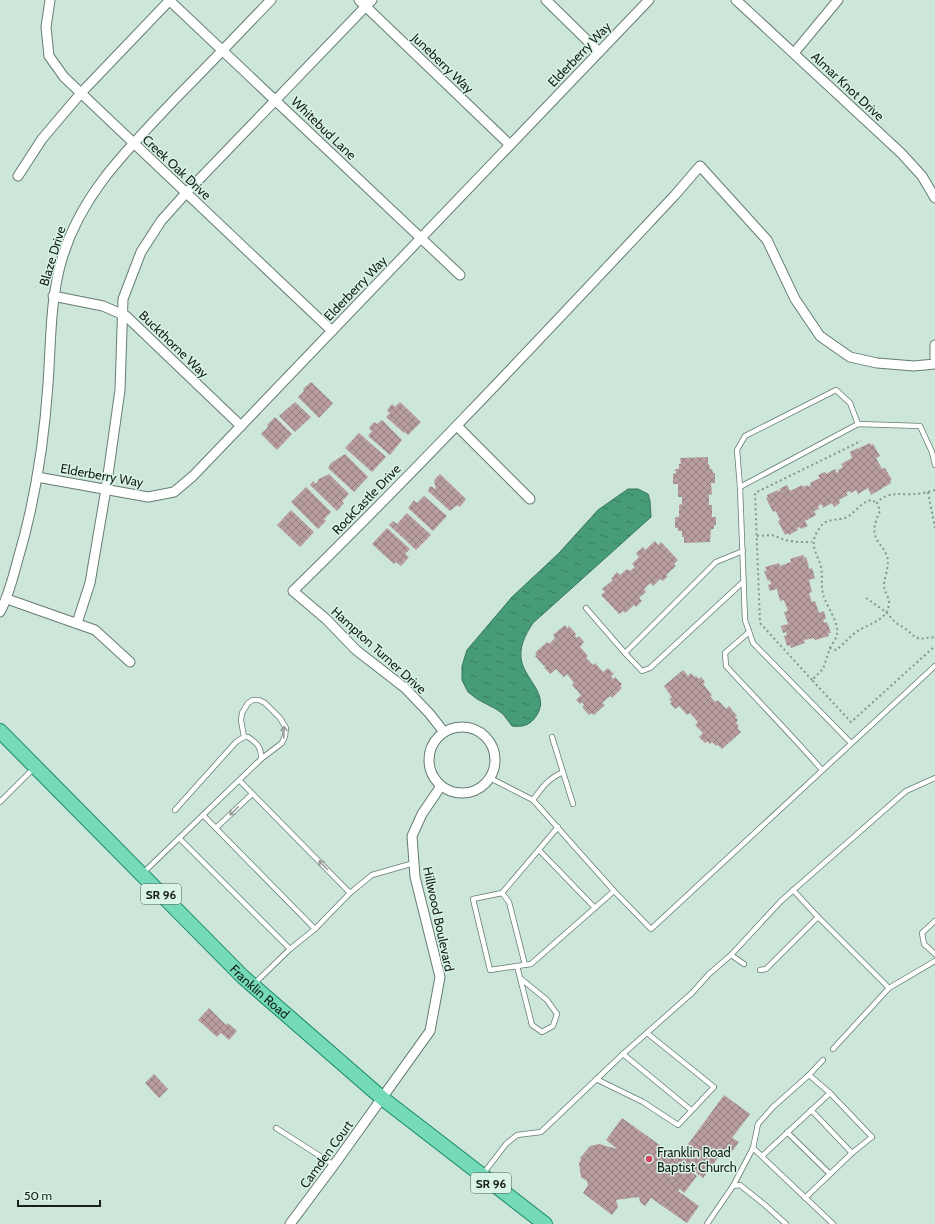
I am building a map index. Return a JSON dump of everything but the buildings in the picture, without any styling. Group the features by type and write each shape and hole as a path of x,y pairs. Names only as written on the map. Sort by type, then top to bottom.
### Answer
{"main road":[{"name":"Franklin Road","path":"2,738 35,767 252,985 382,1098 545,1224"}],"street":[{"name":"Creek Oak Drive","path":"50,0 46,27 49,56 64,77 332,331"},
{"path":"18,176 42,138 81,93 170,0"},
{"name":"Whitebud Lane","path":"170,0 460,275"},
{"name":"Blaze Drive","path":"0,612 7,599 24,540 37,477 48,385 53,296 62,258 77,218 103,178 133,144 271,0"},
{"path":"546,0 599,52"},
{"name":"Elderberry Way","path":"37,477 148,497 174,492 193,476 648,0"},
{"name":"Almar Knot Drive","path":"736,0 901,153 922,176 935,198"},
{"path":"794,53 838,0"},
{"path":"78,623 90,583 106,489 120,390 124,300 141,252 161,221 186,193 275,100 365,2"},
{"name":"Juneberry Way","path":"365,2 510,145"},
{"name":"RockCastle Drive","path":"293,591 457,426 675,195 700,166 767,240 795,299 820,336 850,357 877,363 914,366 935,364"},
{"name":"Buckthorne Way","path":"53,296 103,306 126,316 241,426"},
{"path":"935,345 935,358"},
{"path":"457,426 530,498"},
{"name":"Hampton Turner Drive","path":"293,591 326,619 356,650 405,688 429,713 444,732"},
{"path":"7,599 95,630 130,662"},
{"path":"460,727 474,730 488,740 491,745 494,756 494,766 490,778 471,792 451,792 442,786 432,774 429,754 434,743 444,732 460,727"},
{"name":"Hillwood Boulevard","path":"382,1098 430,1031 440,977 414,877 412,836 422,814 442,786"},
{"name":"Camden Court","path":"290,1224 382,1098"}],"lane":[{"path":"851,743 753,643 745,620 740,487 737,450 745,436 836,390 850,403 858,424"},
{"path":"740,487 858,424 920,426 932,452 935,465"},
{"path":"625,653 716,562 743,551"},
{"path":"586,608 642,671 650,668 744,582"},
{"path":"749,632 726,653 726,666 822,770"},
{"path":"490,778 533,800 614,891 651,929 935,666"},
{"path":"141,874 240,781 261,759 282,743 286,728 280,718 265,703 259,700 253,700 248,703 242,713 241,720 244,737"},
{"path":"175,810 236,742 244,737 248,737 256,742 261,752 261,759"},
{"path":"552,737 573,804"},
{"path":"0,802 35,767"},
{"path":"533,800 543,785 552,777 563,772"},
{"path":"482,1176 506,1144 517,1134 541,1132 623,1054 692,993 793,890 906,791 935,778"},
{"path":"240,781 350,893"},
{"path":"216,828 252,794"},
{"path":"204,815 315,929"},
{"path":"558,827 502,893 473,899 490,970 531,964 614,891"},
{"path":"179,838 290,949"},
{"path":"539,850 595,908"},
{"path":"252,985 290,949 315,929 350,893 372,875 414,863"},
{"path":"793,890 889,988"},
{"path":"502,893 509,902 525,965"},
{"path":"760,970 766,969 818,917"},
{"path":"935,921 922,933 924,944 935,954"},
{"path":"731,954 744,964"},
{"path":"833,1049 889,988 935,961"},
{"path":"517,966 520,978 532,1025 542,1032 553,1026 557,1014 547,1000 520,978"},
{"path":"596,1079 643,1102 678,1125 714,1087 648,1032"},
{"path":"623,1054 692,1110"},
{"path":"707,1224 733,1186 753,1148 758,1124 773,1107 809,1075 823,1060"},
{"path":"805,1198 852,1153 872,1137 830,1093 809,1075"},
{"path":"762,1156 830,1093"},
{"path":"812,1110 852,1153"},
{"path":"276,1128 334,1165"},
{"path":"788,1132 830,1174"},
{"path":"753,1148 833,1224"},
{"path":"733,1186 740,1185 786,1224"}],"path":[{"path":"861,441 755,493 760,623 851,722 935,646"},
{"path":"877,503 881,498 894,494 914,494 935,490"},
{"path":"928,492 935,528"},
{"path":"812,680 823,669 830,648 838,634 832,612 825,601 821,589 821,568 812,542 815,534 824,523 852,515 865,502 872,500 877,503 880,511 874,525 875,536 883,548 888,560 884,586 889,601 889,606 886,612 874,623 856,632 839,648 836,650 830,648"},
{"path":"757,536 772,535 798,542 812,542"},
{"path":"866,598 886,612 896,623 915,637 920,639 935,638"}],"water":[{"path":"628,489 638,489 648,494 651,517 533,623 527,632 521,652 522,663 537,690 541,704 539,711 532,721 524,726 512,726 503,714 468,692 462,680 462,666 467,650 512,597 559,553 598,510"}],"place":[{"name":"Franklin Road Baptist Church","path":"649,1159"}]}
